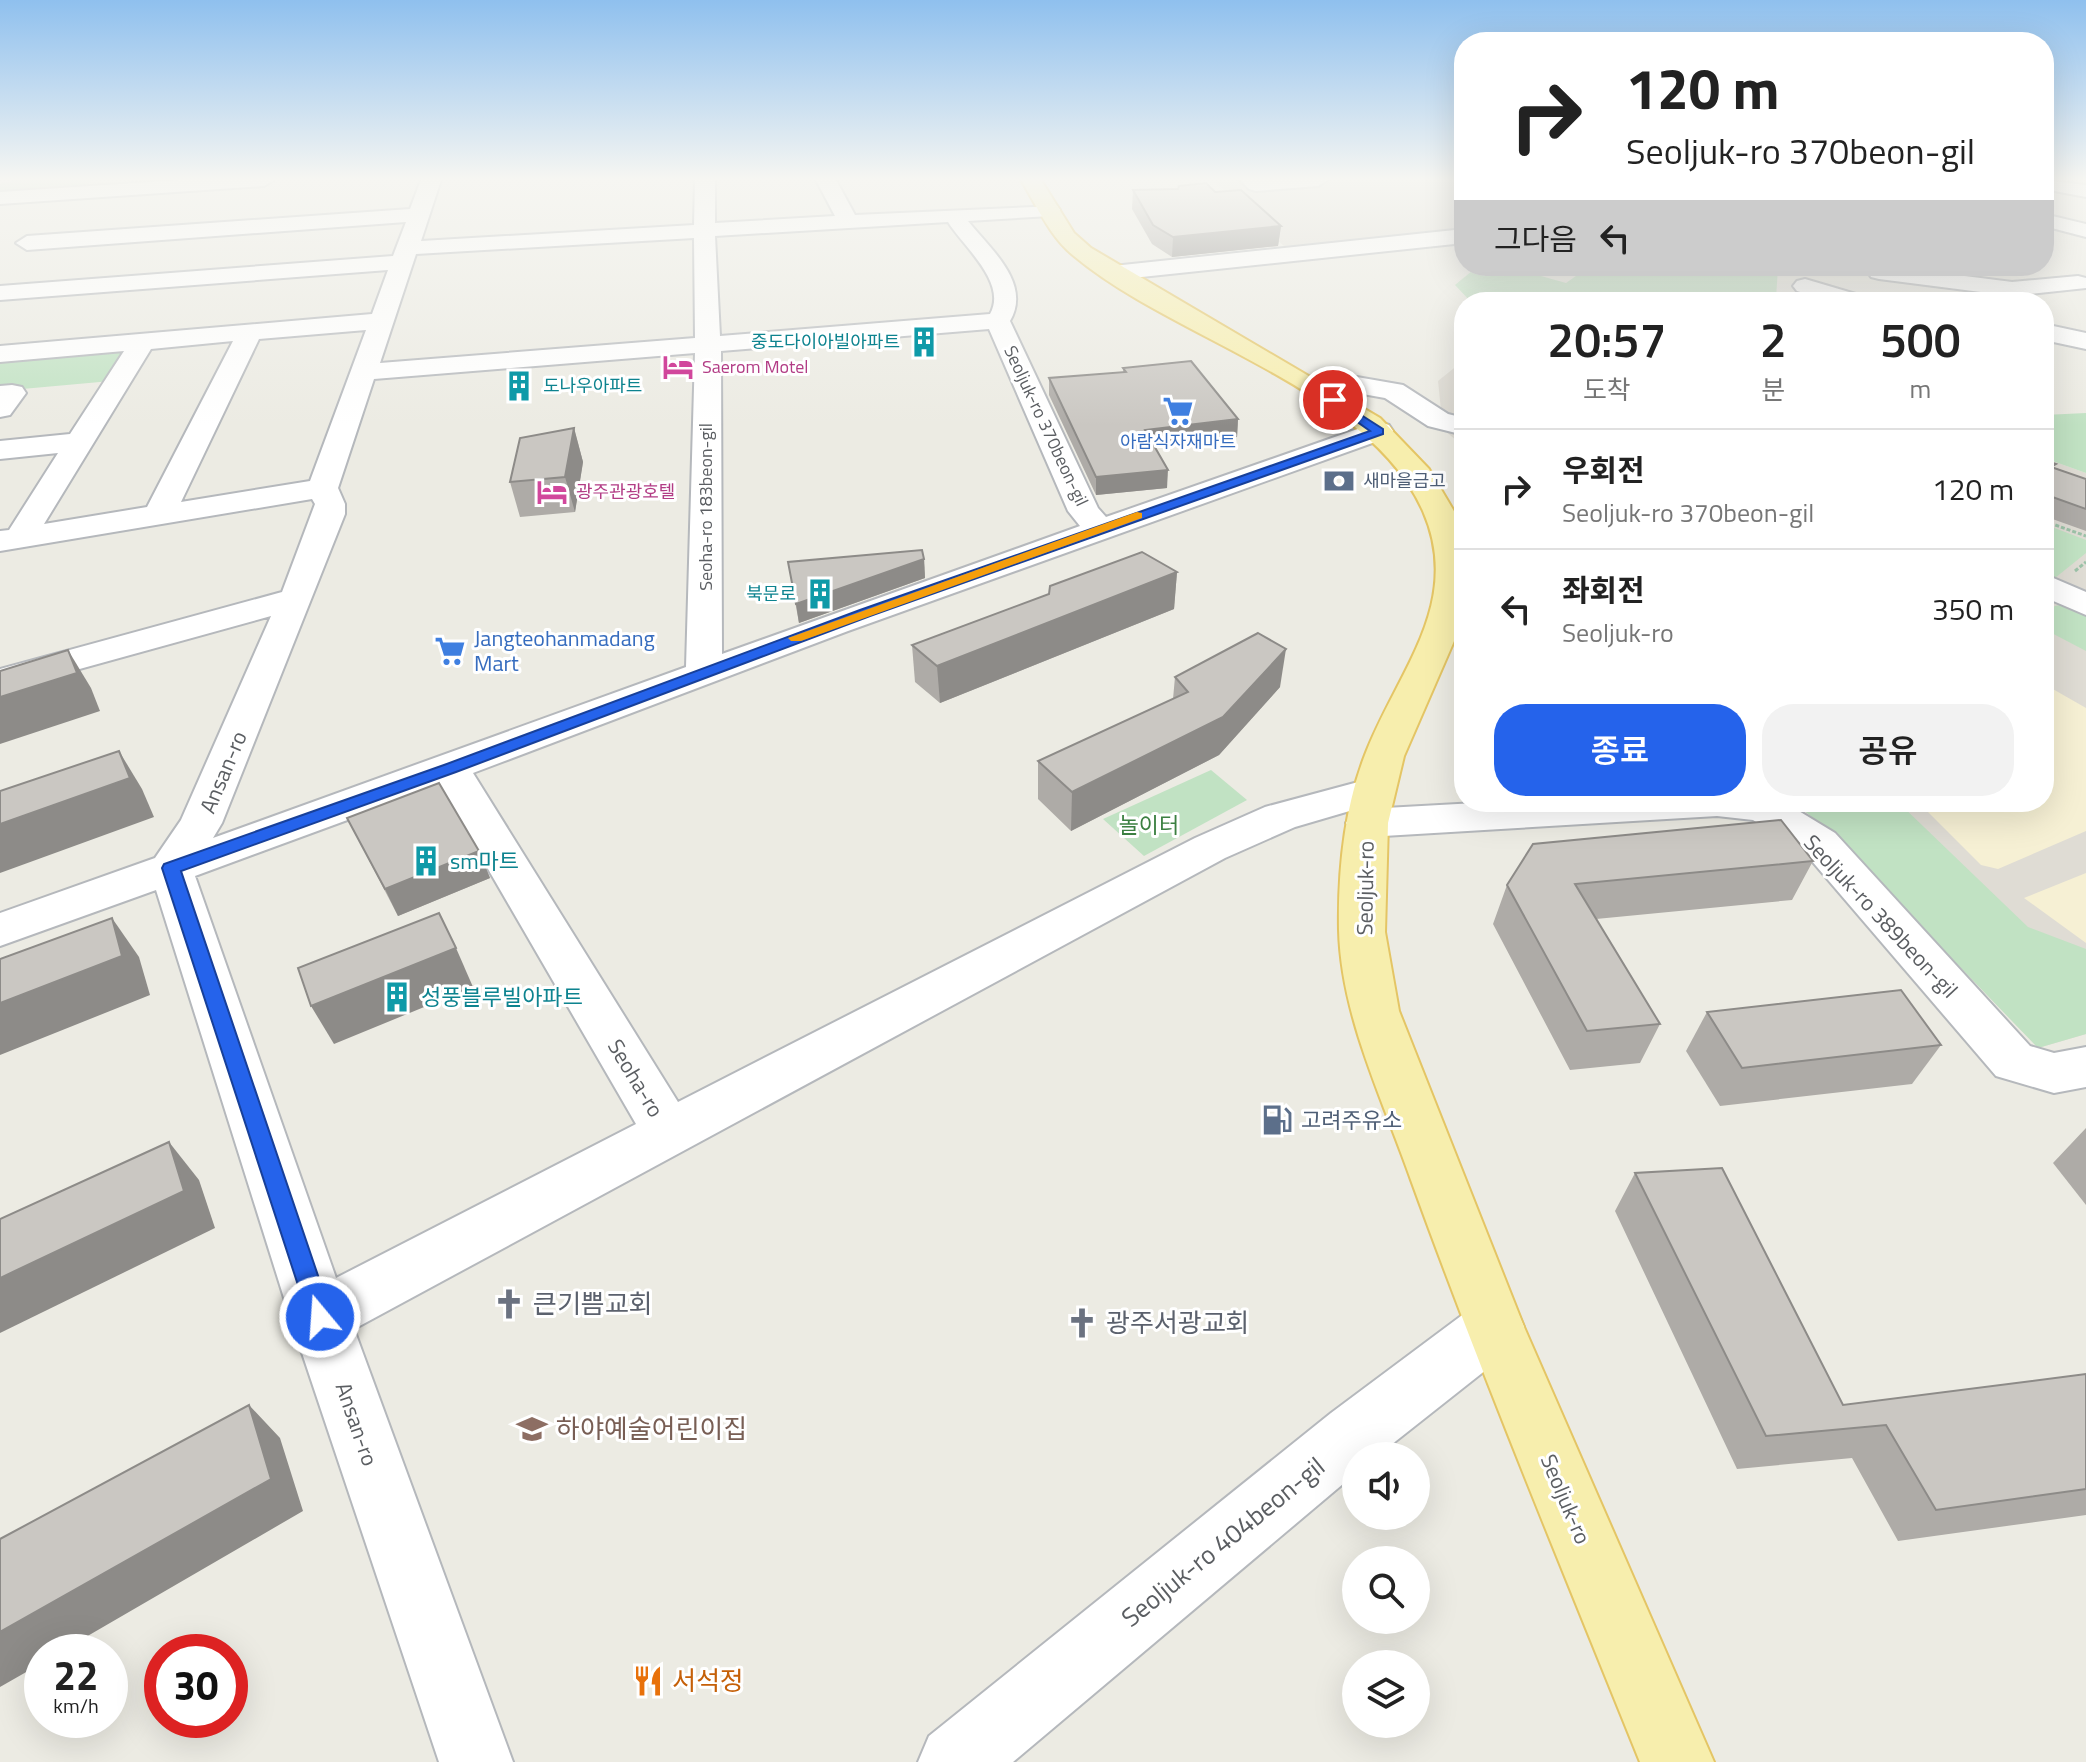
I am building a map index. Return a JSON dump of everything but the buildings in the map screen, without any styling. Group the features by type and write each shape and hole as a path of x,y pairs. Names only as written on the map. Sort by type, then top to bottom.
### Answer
{"main road":[{"name":"Seoljuk-ro","path":"1098,262 1318,391 1379,431 1407,461 1443,520 1454,558"},
{"name":"Seoljuk-ro","path":"1454,596 1384,756 1370,807 1362,932 1375,1011 1494,1327 1677,1762"}],"street":[{"path":"0,293 352,262"},
{"path":"0,354 250,332 391,262"},
{"name":"Ansan-ro","path":"399,262 366,372 323,488 330,504 329,514 201,823 171,868 320,1317 476,1762"},
{"name":"Seoha-ro 183beon-gil","path":"704,262 708,343 704,672"},
{"path":"366,372 998,321 1005,314 1008,302 997,271 989,262"},
{"path":"1113,273 1196,262"},
{"path":"1886,276 1910,292"},
{"path":"1923,276 2012,289 2078,283"},
{"path":"1805,286 1825,292"},
{"name":"Seoljuk-ro 370beon-gil","path":"998,321 1084,511 1099,529"},
{"path":"70,348 86,327"},
{"path":"159,515 250,332"},
{"path":"2054,334 2086,341"},
{"path":"10,540 84,438 142,342"},
{"path":"1318,391 1357,385 1393,391 1438,420 1454,424"},
{"path":"0,394 12,393 0,409"},
{"name":"Seoljuk-ro 370beon-gil","path":"0,930 1099,529 1379,431"},
{"path":"0,450 84,438"},
{"path":"10,540 323,488"},
{"path":"2054,589 2086,605"},
{"path":"0,680 296,599"},
{"name":"Seoha-ro","path":"320,1317 668,1132 450,768"},
{"name":"Seoljuk-ro 389beon-gil","path":"668,1132 1210,848 1280,817 1370,807 1454,806"},
{"name":"Seoljuk-ro 389beon-gil","path":"1770,812 1820,843 2014,1062 2054,1073 2086,1067"},
{"name":"Seoljuk-ro 404beon-gil","path":"955,1762 1341,1445 1494,1327"}],"path":[{"path":"2054,525 2086,536"}],"shaded area":[{"path":"1454,368 1454,438 1443,429 1438,381"},
{"path":"2054,462 2086,473 2086,1034 2038,1048 1833,835 1806,812 2054,812"}],"green space":[{"path":"1466,276 1541,276 1566,283 1576,276 1777,276 1776,292 1462,292 1455,285"},
{"path":"133,347 111,381 0,391 0,358"},
{"path":"2086,413 2086,473 2054,462 2054,415"},
{"path":"2054,528 2086,540 2086,553 2054,579"},
{"path":"2067,603 2086,612 2086,651 2054,634 2054,606"},
{"name":"놀이터","path":"1211,770 1247,800 1144,856 1103,819"},
{"path":"1806,812 1908,812 2028,927 2086,949 2086,1034 2038,1048 1833,835"}],"sand":[{"path":"2054,690 2086,708 2086,831 1998,869 1981,865 1928,812 2054,812"},
{"path":"2086,873 2086,943 2024,898"}],"slow traffic":[{"path":"796,638 1137,516"}],"place":[{"name":"중도다이아빌아파트","path":"924,342"},
{"name":"Saerom Motel","path":"678,367"},
{"name":"도나우아파트","path":"519,386"},
{"name":"아람식자재마트","path":"1178,411"},
{"name":"새마을금고","path":"1339,481"},
{"name":"광주관광호텔","path":"552,492"},
{"name":"북문로","path":"820,594"},
{"name":"Jangteohanmadang Mart","path":"450,651"},
{"name":"sm마트","path":"426,861"},
{"name":"성풍블루빌아파트","path":"397,997"},
{"name":"고려주유소","path":"1277,1120"},
{"name":"큰기쁨교회","path":"509,1304"},
{"name":"광주서광교회","path":"1082,1323"},
{"name":"하야예술어린이집","path":"532,1429"},
{"name":"서석정","path":"648,1681"}],"route":[{"path":"320,1317 171,868 865,613 1379,431 1333,400"}]}
